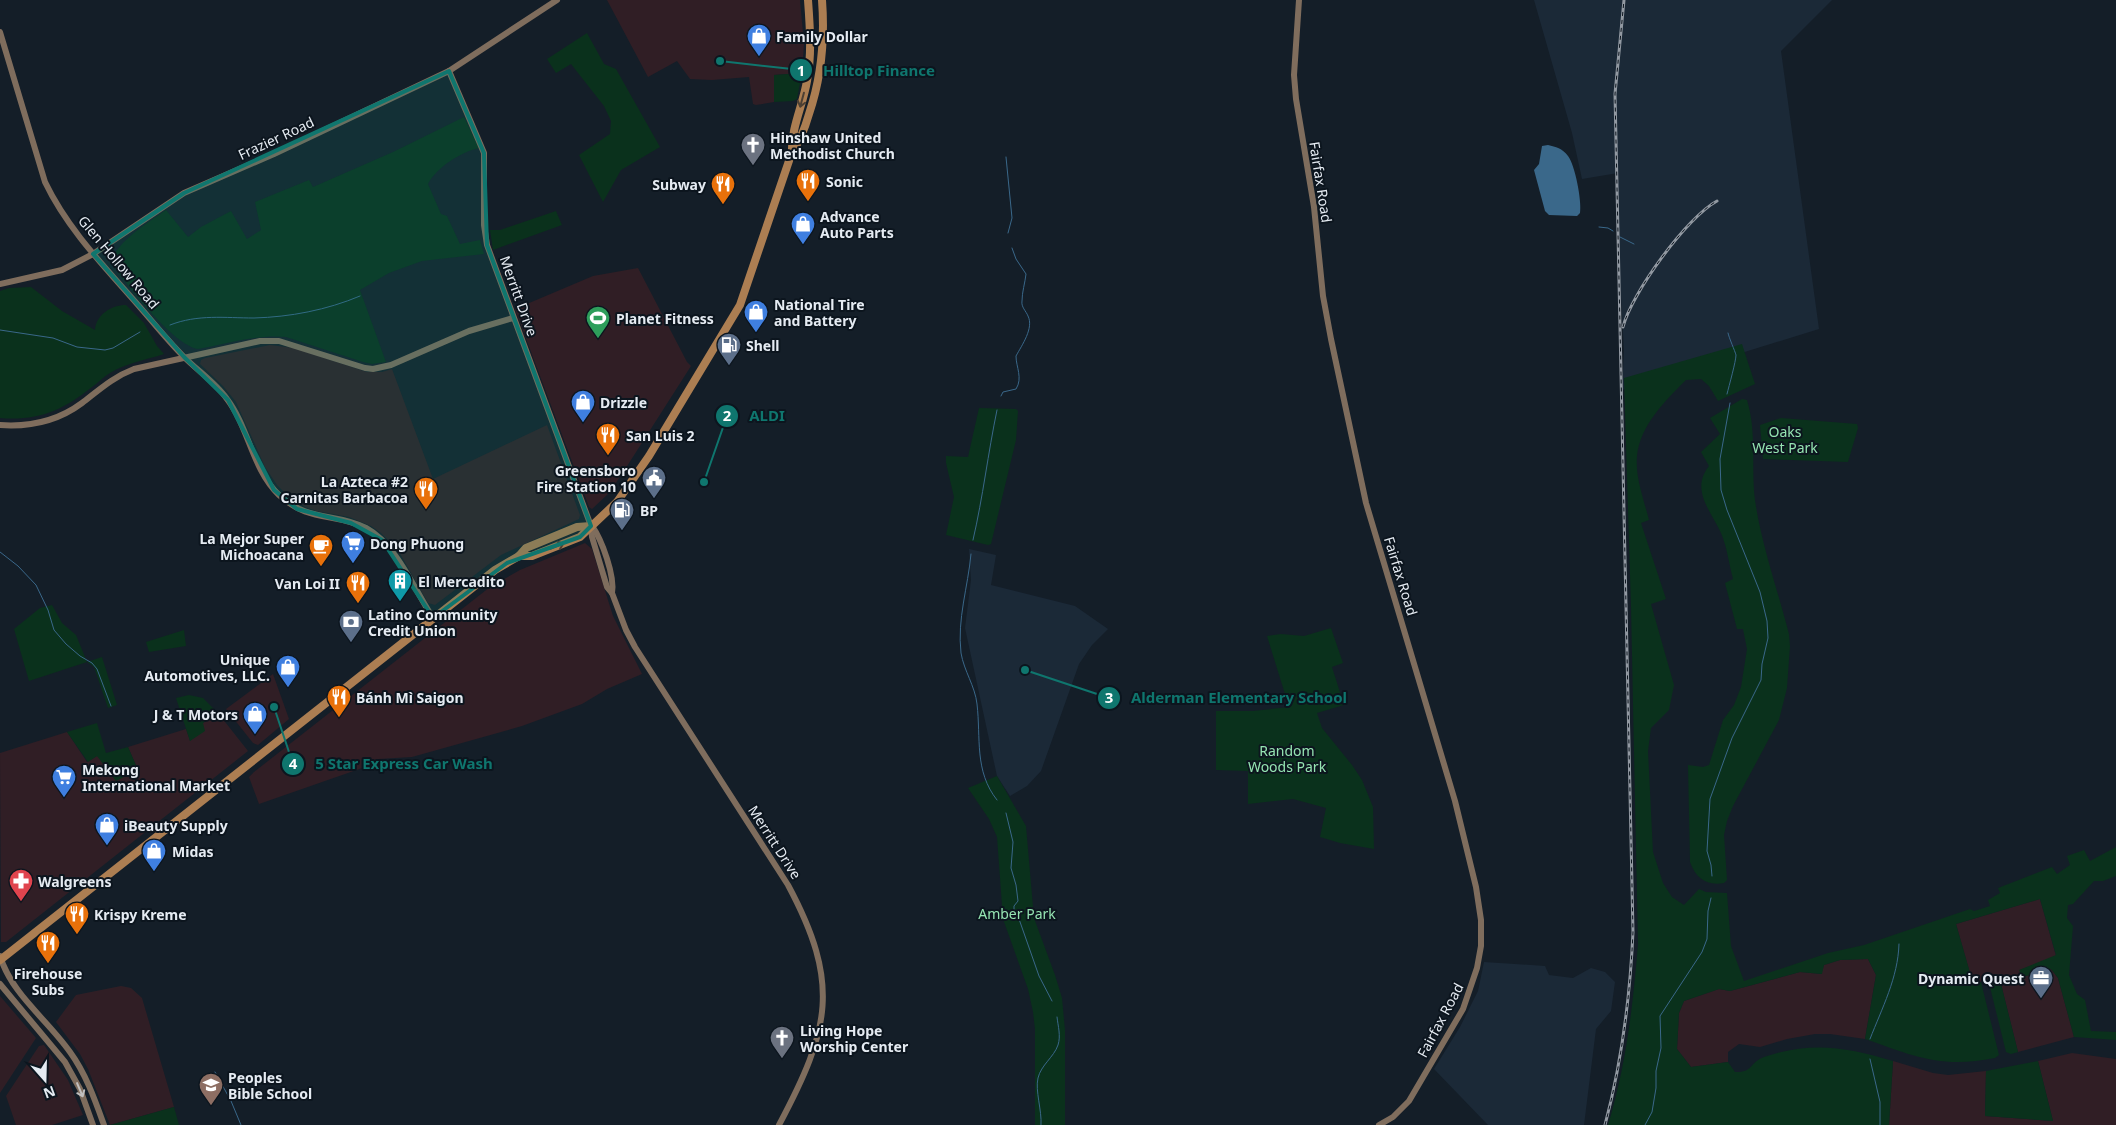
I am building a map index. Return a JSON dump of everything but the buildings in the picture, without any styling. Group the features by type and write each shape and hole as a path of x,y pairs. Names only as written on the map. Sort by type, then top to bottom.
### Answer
{"main road":[{"path":"792,152 791,139 805,92 810,56 808,0"},
{"path":"0,959 495,570 519,556 526,548 577,527 591,526 617,502 648,458 736,311 749,281 792,152 800,142 816,95 821,70 824,32 822,0"}],"street":[{"name":"Frazier Road","path":"0,284 62,270 93,254 184,192 274,154 448,71 557,0"},
{"name":"Fairfax Road","path":"1299,0 1294,75 1296,99 1314,207 1331,339 1366,503 1455,801 1476,888 1481,920 1481,946 1477,968 1463,1009 1409,1101 1393,1117 1379,1125"},
{"name":"Glen Hollow Road","path":"0,32 45,182 53,199 93,254 184,357 228,400 262,472 280,495 297,509 316,516 366,528 382,540 395,555 433,618"},
{"name":"Merritt Drive","path":"448,71 483,147 485,164 484,224 487,245 591,526 592,538 620,617 635,647 786,882 804,915 817,949 824,997 818,1037 779,1125"},
{"path":"0,425 27,425 52,419 76,407 110,380 124,372 184,357 260,342 279,341 365,368 381,368 391,366 469,331 513,318"},
{"path":"0,959 14,986 50,1026 76,1061 91,1090 104,1125"},
{"path":"0,984 65,1062 80,1089 93,1125"}],"highlighted area":[{"path":"449,71 484,153 487,245 591,526 580,537 507,563 433,618 382,540 351,523 297,509 274,490 228,400 184,357 93,254 184,193"}],"shaded area":[{"path":"607,0 800,0 804,44 802,73 774,75 774,102 756,105 753,104 749,77 712,80 690,79 677,61 648,77"},
{"path":"1534,0 1832,0 1781,51 1819,329 1622,390 1624,351 1619,262 1618,173 1582,179 1572,133"},
{"path":"638,268 687,362 691,366 609,493 592,509 589,507 515,309 593,276"},
{"path":"270,345 294,348 367,372 382,372 392,369 433,479 547,425 580,515 579,519 501,555 435,605 428,603 398,550 381,533 371,526 349,517 305,507 277,485 265,467 236,402 223,386 200,364 201,360 205,358"},
{"path":"585,543 592,549 613,616 642,674 607,689 582,704 522,726 412,757 379,759 368,766 259,804 249,777 254,772 490,587 520,570"},
{"path":"969,549 996,555 991,585 1075,606 1108,629 1092,645 1079,664 1041,771 1027,786 1010,796 997,776 965,628 971,580"},
{"path":"273,674 289,719 258,745 253,743 226,709"},
{"path":"218,713 248,751 6,942 1,942 0,753 67,732 87,762 97,756 138,770 128,747 186,729 190,741 203,723"},
{"path":"2040,899 2056,956 2020,970 2022,977 2051,969 2058,978 2074,1037 2018,1052 1999,976 1973,984 1956,924"},
{"path":"1868,959 1876,975 1865,1039 1815,1034 1787,1039 1760,1047 1739,1044 1728,1052 1728,1062 1691,1067 1677,1049 1679,1013 1684,1001 1719,989 1730,991 1800,972 1821,974 1824,965 1840,960"},
{"path":"1484,962 1545,966 1549,975 1573,978 1591,968 1605,972 1615,982 1611,1011 1596,1029 1584,1125 1488,1125 1434,1069 1460,1027 1478,991"},
{"path":"121,986 131,988 142,998 174,1107 110,1125 88,1069 80,1054 56,1022 76,995"},
{"path":"0,996 36,1038 0,1093"},
{"path":"44,1045 68,1080 83,1115 52,1125 16,1125 6,1096 39,1046"},
{"path":"2072,1053 2116,1059 2116,1125 1889,1125 1893,1061 1933,1073 1948,1075 1986,1071 1985,1116 2053,1121 2038,1061"}],"green space":[{"path":"587,33 604,64 616,69 660,147 621,170 603,202 579,155 610,134 611,121 604,106 571,64 556,73 547,59"},
{"path":"802,73 797,99 774,102 774,75"},
{"path":"464,117 479,148 450,161 437,172 428,184 441,214 447,216 460,244 480,240 484,254 422,261 389,273 360,290 386,362 372,364 363,362 286,337 275,336 253,338 198,349 176,337 164,326 112,265 113,257 125,241 166,210 188,237 201,227 231,211 247,239 261,230 255,202 309,180 313,187 393,152"},
{"path":"556,211 562,225 493,250 490,230 500,230"},
{"path":"31,287 62,311 95,330 101,315 120,305 126,305 144,323 157,346 164,354 129,364 116,370 81,395 49,413 26,418 0,418 0,291 9,288"},
{"path":"1742,344 1755,384 1718,401 1709,386 1701,379 1686,380 1655,414 1643,434 1637,456 1639,480 1649,520 1641,523 1666,599 1651,604 1674,685 1669,710 1651,728 1648,751 1653,852 1663,883 1672,897 1684,905 1699,889 1706,892 1727,893 1731,946 1744,981 1828,953 1864,945 1970,909 1974,911 1990,906 1988,900 2000,893 1998,888 2052,867 2057,874 2070,865 2067,856 2084,850 2090,861 2116,847 2116,876 2103,881 2094,881 2073,904 2068,905 2067,918 2073,926 2069,975 2077,994 2085,1000 2091,1031 2116,1032 2116,1040 2074,1037 2058,978 2051,969 2022,977 2019,970 2056,955 2040,899 1956,924 1973,983 1981,982 1999,1055 1995,1058 1959,1062 1928,1059 1865,1039 1876,975 1868,959 1840,960 1824,965 1822,974 1800,972 1730,991 1719,989 1684,1001 1679,1013 1677,1049 1691,1067 1728,1062 1735,1072 1741,1072 1764,1057 1781,1052 1813,1048 1844,1049 1893,1061 1889,1125 1608,1125 1620,1081 1628,1036 1638,944 1624,378"},
{"path":"1742,399 1747,400 1752,425 1754,487 1758,516 1765,550 1789,634 1790,646 1787,688 1779,720 1733,806 1727,821 1724,835 1727,880 1724,883 1718,884 1707,882 1699,877 1690,862 1688,765 1703,767 1709,765 1723,720 1734,705 1741,687 1747,649 1743,629 1737,629 1725,583 1733,579 1725,544 1702,492 1701,484 1709,466 1701,452 1720,434 1710,418"},
{"path":"979,408 1016,409 1018,411 1016,440 991,544 988,545 946,535 954,497 946,456 968,457"},
{"name":"Oaks West Park","path":"1781,418 1857,424 1858,428 1848,462 1763,459 1760,425"},
{"path":"52,605 62,623 76,635 87,662 29,681 14,629 40,608"},
{"name":"Random Woods Park","path":"1331,628 1343,663 1332,667 1344,705 1317,713 1322,728 1362,780 1373,807 1374,849 1340,843 1320,837 1326,808 1293,799 1248,804 1248,771 1216,770 1216,711 1253,711 1289,707 1267,636 1281,634 1304,636"},
{"path":"184,630 186,646 149,652 146,642"},
{"path":"102,657 117,705 108,708 94,667 87,662"},
{"path":"189,695 203,698 218,713 203,723 205,731 190,741 176,698"},
{"path":"97,723 106,753 128,747 138,770 116,781 97,756 88,762 67,732"},
{"name":"Amber Park","path":"997,776 1026,826 1034,918 1062,998 1065,1030 1065,1125 1035,1125 1035,1029 1033,1012 1028,989 1003,919 997,837 989,819 968,788"},
{"path":"1999,976 2018,1052 2011,1054 2006,1052 1988,979"},
{"path":"2038,1061 2053,1121 1985,1116 1986,1071"},
{"path":"174,1107 179,1125 110,1125"}],"water":[{"path":"1548,145 1566,153 1571,161 1580,200 1580,213 1577,216 1549,215 1545,211 1534,170 1539,164 1542,146"}],"waterway":[{"path":"1006,157 1012,218 1008,233"},
{"path":"1599,227 1608,228 1613,231"},
{"path":"1620,237 1634,244"},
{"path":"1001,396 1003,392 1016,389 1018,385 1019,377 1016,356 1030,326 1022,303 1026,274 1016,259 1012,248"},
{"path":"170,325 201,318 254,318 295,314 321,309 360,296"},
{"path":"0,330 53,338 77,347 105,350 113,348 140,332"},
{"path":"1727,394 1736,355 1728,333"},
{"path":"1712,876 1707,851 1710,799 1732,738 1761,680 1762,664 1768,638 1767,621 1760,592 1727,510 1721,490 1720,459 1730,403"},
{"path":"973,540 997,410"},
{"path":"0,552 18,566 36,585 48,610 54,630 66,644 92,663 97,669 111,706"},
{"path":"971,554 960,628 961,653 976,697 982,766 985,778 997,800"},
{"path":"1006,813 1013,842 1011,868 1018,901 1014,906 1014,912 1019,919 1039,976 1052,1001"},
{"path":"1645,1125 1652,1112 1656,1088 1656,1071 1661,1048 1660,1016 1702,952 1707,939 1708,911 1711,898"},
{"path":"1870,1039 1893,981 1899,944"},
{"path":"1041,1125 1037,1083 1042,1069 1054,1053 1059,1042 1057,1017"},
{"path":"1870,1059 1880,1102 1880,1125"},
{"path":"215,1072 231,1101 241,1125"}],"railway":[{"path":"1605,1125 1624,1029 1630,981 1633,932 1615,94 1624,0"},
{"path":"1623,327 1628,313 1648,277 1676,239 1705,210 1717,201"}],"place":[{"name":"Family Dollar","path":"759,57"},
{"name":"Hilltop Finance","path":"720,61"},
{"name":"Hinshaw United Methodist Church","path":"753,166"},
{"name":"Sonic","path":"808,202"},
{"name":"Subway","path":"723,205"},
{"name":"Advance Auto Parts","path":"803,245"},
{"name":"National Tire and Battery","path":"756,333"},
{"name":"Planet Fitness","path":"598,339"},
{"name":"Shell","path":"729,366"},
{"name":"Drizzle","path":"583,423"},
{"name":"San Luis 2","path":"608,456"},
{"name":"ALDI","path":"704,482"},
{"name":"Greensboro Fire Station 10","path":"654,499"},
{"name":"La Azteca #2 Carnitas Barbacoa","path":"426,510"},
{"name":"BP","path":"622,531"},
{"name":"Dong Phuong","path":"353,564"},
{"name":"La Mejor Super Michoacana","path":"321,567"},
{"name":"El Mercadito","path":"400,602"},
{"name":"Van Loi II","path":"358,604"},
{"name":"Latino Community Credit Union","path":"351,643"},
{"name":"Alderman Elementary School","path":"1025,670"},
{"name":"Unique Automotives, LLC.","path":"288,688"},
{"name":"5 Star Express Car Wash","path":"274,707"},
{"name":"Bánh Mì Saigon","path":"339,718"},
{"name":"J & T Motors","path":"255,735"},
{"name":"Mekong International Market","path":"64,798"},
{"name":"iBeauty Supply","path":"107,846"},
{"name":"Midas","path":"154,872"},
{"name":"Walgreens","path":"21,902"},
{"name":"Krispy Kreme","path":"77,935"},
{"name":"Firehouse Subs","path":"48,964"},
{"name":"Dynamic Quest","path":"2041,999"},
{"name":"Living Hope Worship Center","path":"782,1059"},
{"name":"Peoples Bible School","path":"211,1106"}]}
